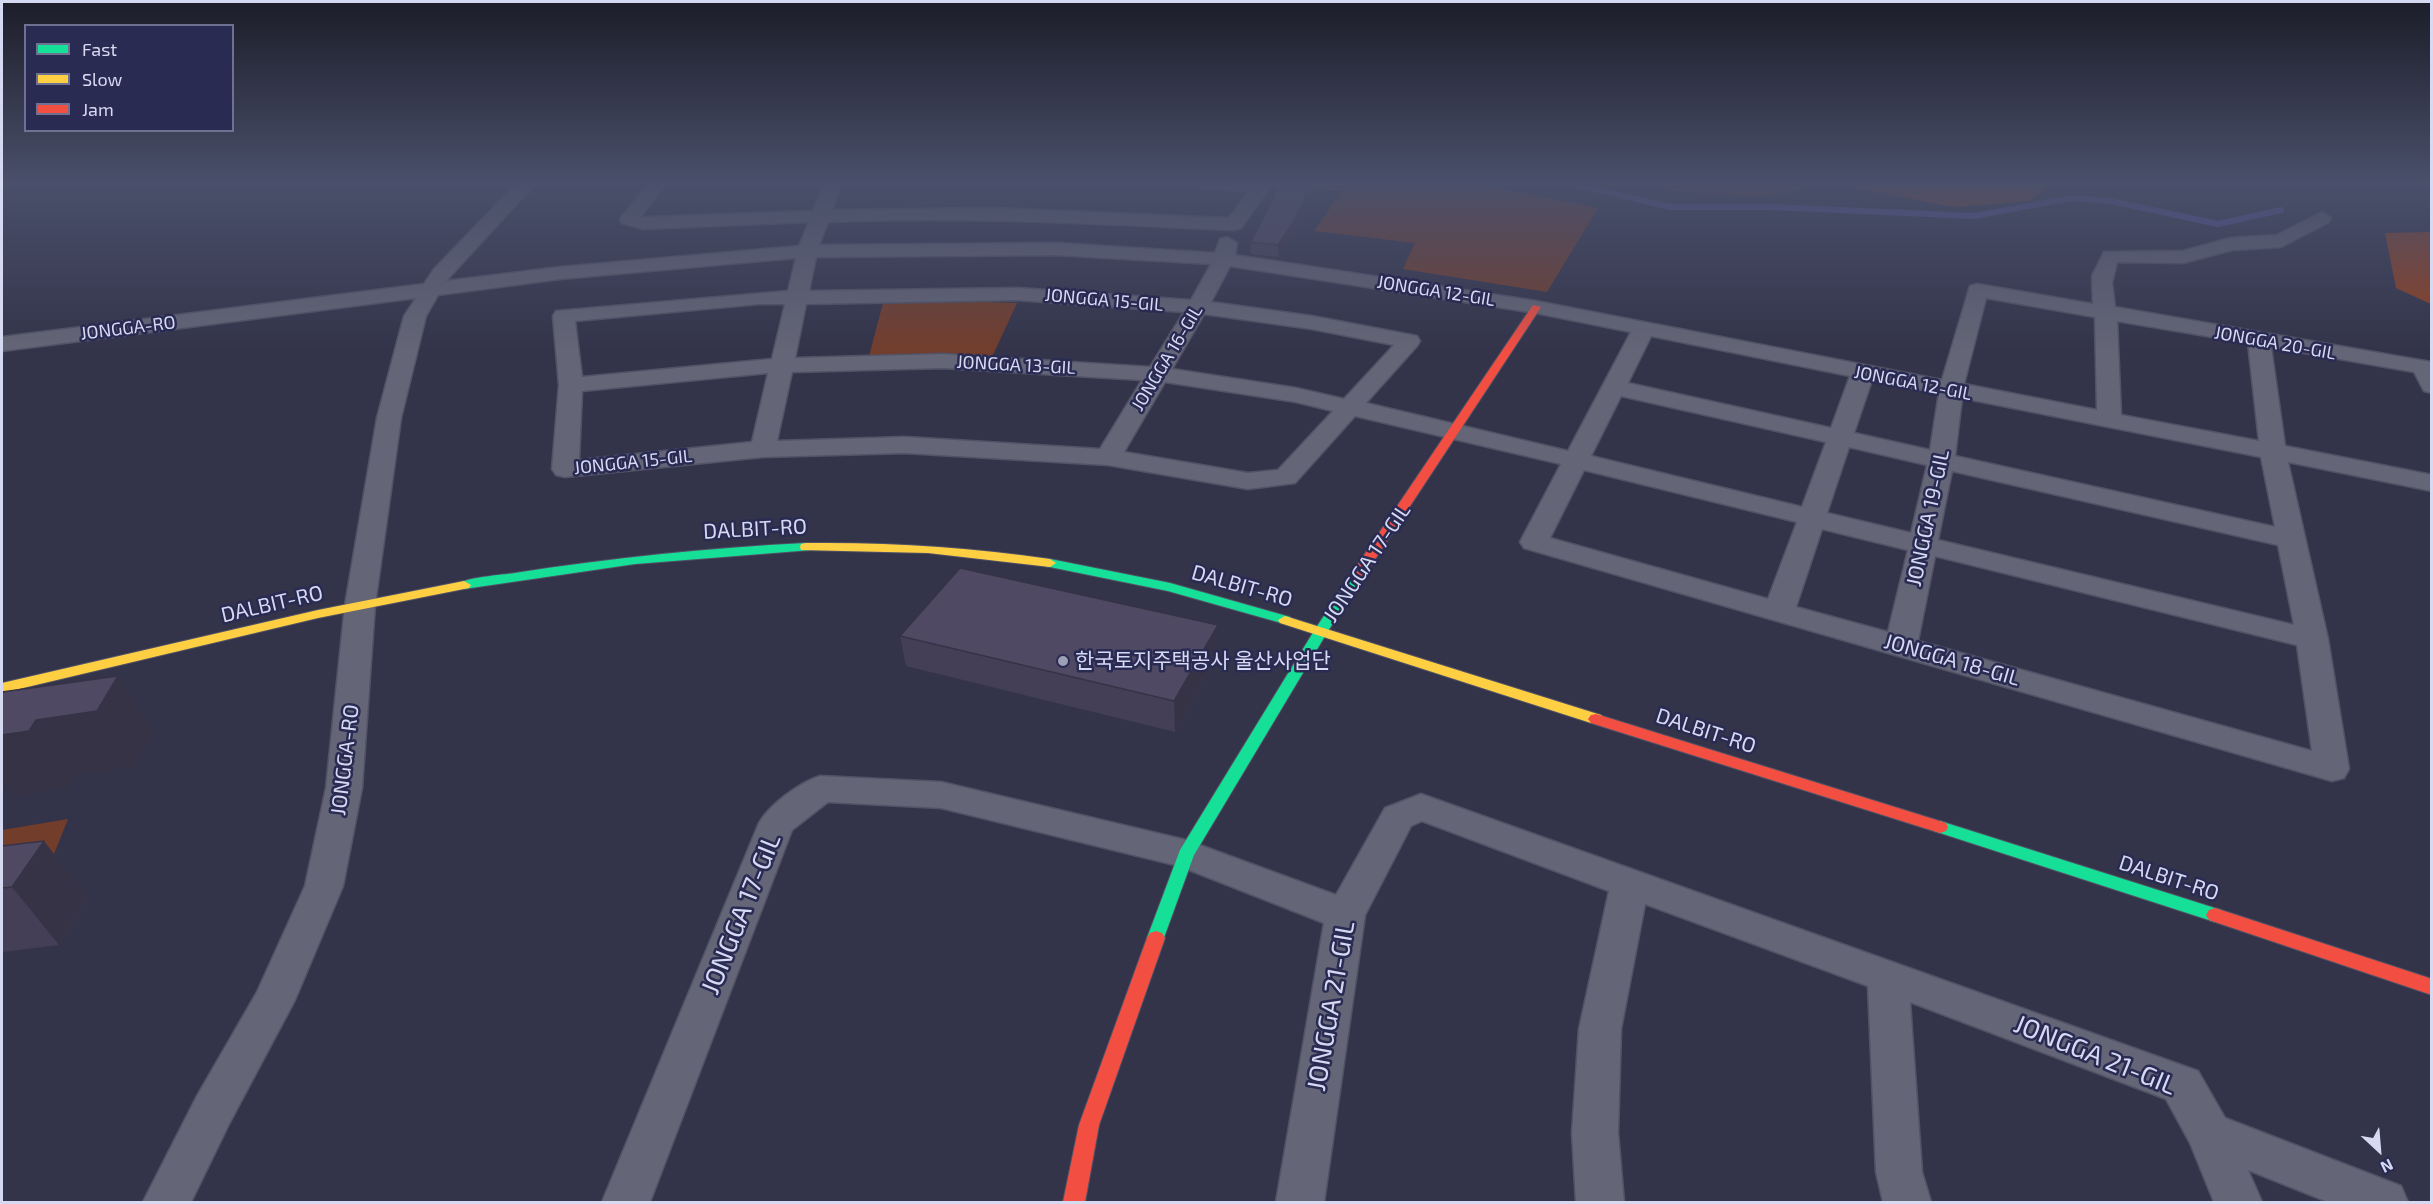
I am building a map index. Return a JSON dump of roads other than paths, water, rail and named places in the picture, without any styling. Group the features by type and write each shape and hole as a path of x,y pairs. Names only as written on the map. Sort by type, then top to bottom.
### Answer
{"main road":[{"name":"JONGGA 17-GIL","path":"1074,1203 1089,1125 1186,854 1321,631 1536,307"},
{"name":"DALBIT-RO","path":"2,688 360,605 515,575 622,559 732,550 856,546 983,554 1086,567 1132,576 1214,598 2132,888 2432,987"}],"street":[{"name":"JONGGA-RO","path":"167,1203 213,1110 274,1000 324,886 344,788 360,605 389,418 415,316 441,273 473,239"},
{"path":"763,449 796,297 811,239"},
{"name":"JONGGA 16-GIL","path":"1108,457 1197,308 1224,259 1229,239"},
{"path":"2109,421 2106,313 2103,297 2106,261 2111,256 2183,257 2201,254 2230,244 2283,239"},
{"name":"JONGGA 12-GIL","path":"432,289 560,273 807,251 1057,249 1224,259 1536,307 1645,327 1863,373 2273,451"},
{"path":"560,273 564,316"},
{"name":"JONGGA-RO","path":"2,344 432,289"},
{"name":"JONGGA 20-GIL","path":"1951,390 1977,290 2259,341 2423,367 2432,386"},
{"name":"JONGGA 15-GIL","path":"1017,294 1197,308 1328,323 1409,341 1286,477 1248,481 1108,457 905,446 763,449 565,469 571,385 564,316 796,297 1017,294"},
{"name":"JONGGA 18-GIL","path":"1645,327 1533,542 2332,769 2312,639 2273,451"},
{"path":"2259,341 2273,451 2432,483"},
{"name":"JONGGA 13-GIL","path":"571,385 782,365 958,361 1158,374 1296,395 1576,460"},
{"path":"1779,611 1863,373"},
{"path":"1614,387 2291,539"},
{"name":"JONGGA 19-GIL","path":"1901,645 1941,462 1951,390"},
{"path":"1576,460 2312,639"},
{"name":"JONGGA 17-GIL","path":"626,1203 777,823 820,789 941,795 1186,854"},
{"name":"JONGGA 21-GIL","path":"1300,1203 1344,915 1398,817 1421,807 1629,885 1888,976 2182,1085 2209,1133 2238,1203"},
{"path":"1186,854 1344,915"},
{"path":"1600,1203 1595,1133 1600,1029 1629,885"},
{"path":"1888,976 1899,1172 1907,1203"},
{"path":"2209,1133 2384,1203"}],"place":[{"name":"한국토지주택공사 울산사업단","path":"1063,661"}]}
